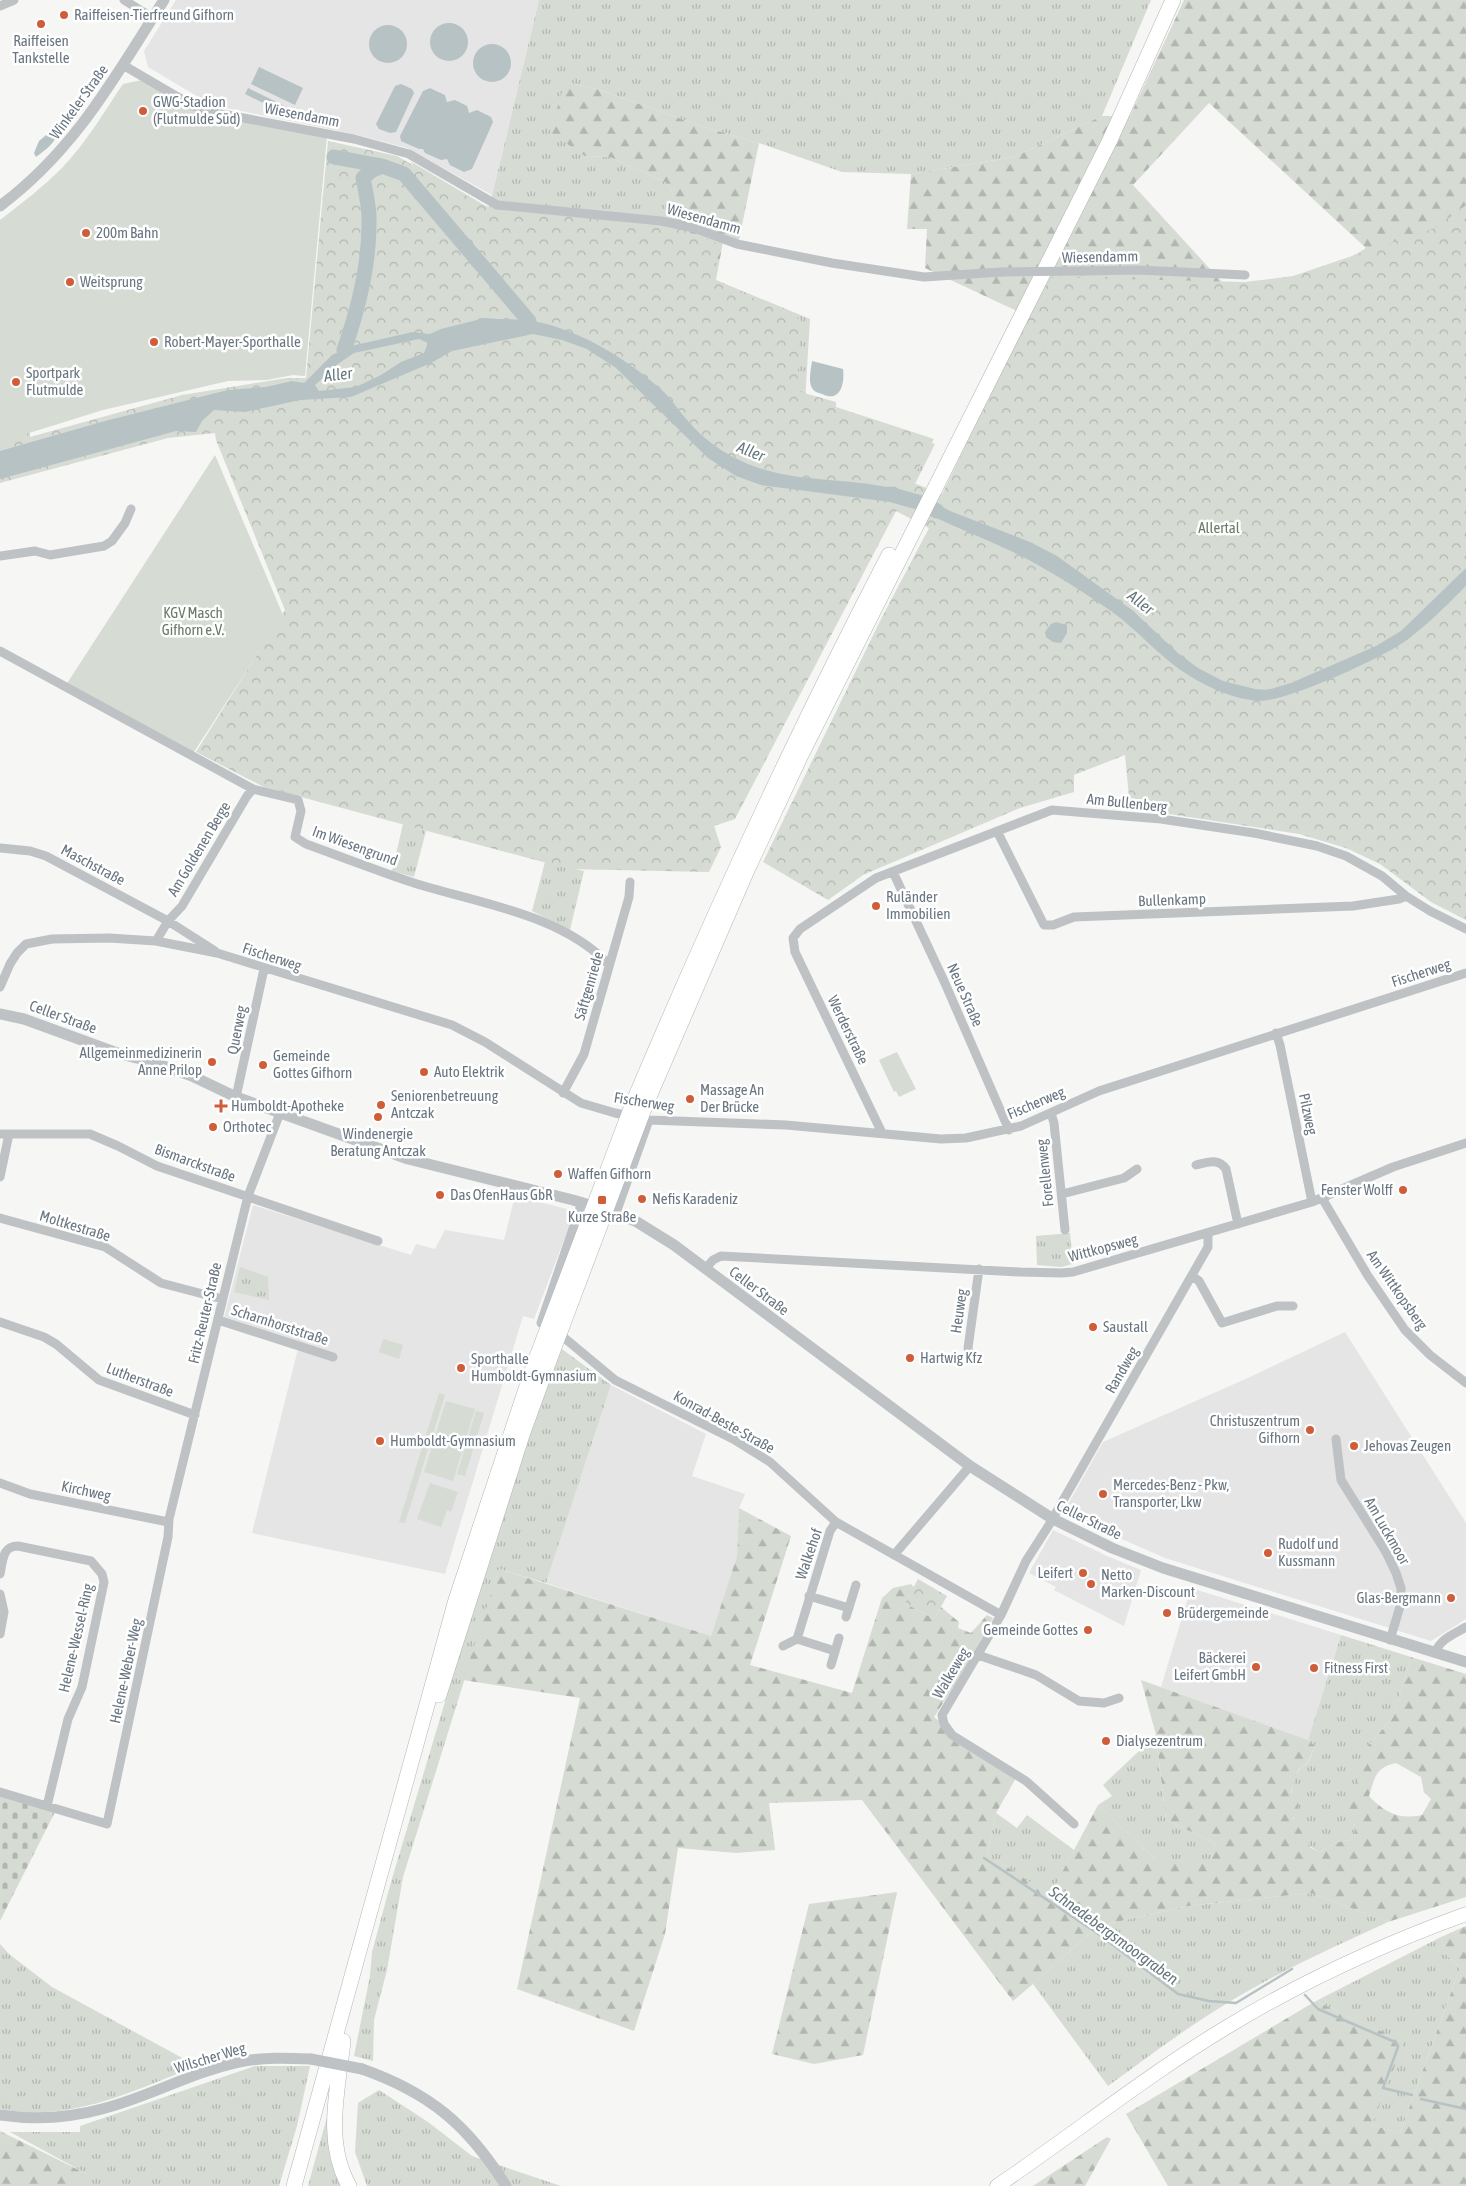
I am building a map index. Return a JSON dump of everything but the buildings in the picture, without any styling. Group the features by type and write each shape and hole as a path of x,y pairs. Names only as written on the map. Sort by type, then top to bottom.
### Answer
{"highway":[{"path":"928,490 1076,188 1162,0"},
{"path":"293,2186 462,1602 585,1227 643,1109 686,979 760,813 831,665 912,521 1110,140 1173,0"},
{"path":"304,2186 462,1602"},
{"path":"343,2041 334,2131 336,2155 349,2186"}],"main road":[{"path":"997,2186 1134,2089 1227,2027 1330,1970 1375,1949 1466,1914"}],"street":[{"path":"0,6 14,0"},
{"path":"124,0 152,18"},
{"name":"Winkeler Straße","path":"0,206 41,172 64,149 123,66 164,0"},
{"name":"Wiesendamm","path":"123,66 193,106 212,112 354,139 409,154 497,205 661,221 694,228 747,246 832,263 924,277 1002,272 1138,270 1245,275"},
{"path":"0,556 35,551 50,555 104,546 112,541 132,509"},
{"name":"Im Wiesengrund","path":"0,651 253,789 298,800 301,811 295,837 306,844 414,883 527,916 581,942 609,965"},
{"name":"Am Goldenen Berge","path":"168,921 182,906 253,789"},
{"name":"Am Bullenberg","path":"793,938 800,929 876,878 1052,810 1161,819 1254,833 1317,846 1346,856 1382,876 1406,896 1430,911 1466,929"},
{"name":"Bullenkamp","path":"997,831 1044,924 1053,925 1074,917 1353,906 1399,899 1406,896"},
{"name":"Maschstraße","path":"0,848 30,851 46,856 168,921 217,953"},
{"name":"Neue Straße","path":"893,872 944,981 1009,1130"},
{"name":"Säftgenriede","path":"562,1093 584,1054 629,897 630,882"},
{"path":"156,941 168,921"},
{"name":"Fischerweg","path":"0,987 16,953 26,944 52,939 109,938 156,941 217,953 264,969 452,1025 485,1042 562,1093 581,1103 615,1113 643,1109 786,1125 941,1138 966,1138 1009,1130 1051,1113 1099,1090 1466,973"},
{"name":"Werderstraße","path":"793,938 795,952 882,1133"},
{"name":"Querweg","path":"236,1097 264,969"},
{"name":"Celler Straße","path":"0,1014 24,1019 120,1054 192,1076 236,1097 408,1159 582,1202 616,1213 648,1229 705,1269 970,1466 1053,1519 1112,1548 1163,1568 1390,1640 1438,1646 1466,1662"},
{"name":"Pilzweg","path":"1276,1033 1312,1202"},
{"path":"616,1213 643,1109"},
{"name":"Fritz-Reuter-Straße","path":"168,1522 248,1196 280,1113"},
{"name":"Forellenweg","path":"1051,1113 1054,1123 1065,1230"},
{"path":"0,1177 4,1134"},
{"name":"Bismarckstraße","path":"4,1134 90,1134 157,1166 378,1241"},
{"name":"Wittkopsweg","path":"705,1269 713,1260 721,1256 1060,1273 1073,1272 1312,1202 1393,1167 1466,1143"},
{"path":"1196,1165 1215,1161 1222,1163 1226,1169 1238,1224"},
{"path":"1062,1194 1124,1178 1137,1169"},
{"name":"Am Wittkopsberg","path":"1322,1198 1368,1276 1405,1330 1430,1355 1466,1384"},
{"name":"Konrad-Beste-Straße","path":"582,1202 541,1323 550,1326 616,1380 733,1439 770,1462 836,1522 1001,1615"},
{"name":"Moltkestraße","path":"0,1218 105,1247 161,1283 222,1299"},
{"name":"Randweg","path":"1053,1519 1208,1247 1208,1233"},
{"name":"Heuweg","path":"971,1358 968,1348 980,1269"},
{"path":"1192,1276 1199,1280 1222,1323 1277,1306 1293,1306"},
{"name":"Scharnhorststraße","path":"218,1320 334,1357"},
{"name":"Lutherstraße","path":"0,1322 44,1337 56,1344 99,1380 195,1415"},
{"name":"Am Luckmoor","path":"1336,1439 1341,1480 1386,1552 1401,1588 1401,1603 1390,1640"},
{"path":"894,1555 970,1466"},
{"name":"Kirchweg","path":"0,1482 30,1494 168,1522"},
{"name":"Walkeweg","path":"1053,1519 1026,1562 1001,1615 942,1715 944,1724 952,1735 1026,1781 1074,1824"},
{"name":"Helene-Weber-Weg","path":"48,1806 107,1824 168,1537 168,1522"},
{"name":"Walkehof","path":"796,1639 830,1531 836,1522"},
{"name":"Helene-Wessel-Ring","path":"0,1574 5,1551 12,1546 18,1546 91,1561 102,1574 104,1582 82,1687 68,1719 48,1806"},
{"name":"Walkehof","path":"810,1596 847,1612 856,1585"},
{"path":"0,1594 4,1612 0,1634"},
{"path":"1438,1646 1466,1627"},
{"path":"831,1665 839,1638"},
{"path":"783,1646 796,1639 835,1652"},
{"path":"978,1654 1036,1675 1079,1701 1104,1704 1119,1698"},
{"path":"0,1792 48,1806"},
{"name":"Wilscher Weg","path":"0,2114 39,2118 86,2113 121,2104 232,2064 272,2058 312,2059 362,2069 400,2084 424,2097 446,2113 475,2142 506,2186"}],"shaded area":[{"path":"176,0 539,0 492,195 407,148 354,134 212,105 148,67 144,51","holes":["430,88 445,95 447,102 468,113 426,153 423,148 423,91"]},
{"path":"449,23 463,28 468,42 463,56 449,61 435,56 430,42 435,28"},
{"path":"388,25 402,30 407,44 402,58 388,63 374,58 369,44 374,30"},
{"path":"492,44 506,49 511,63 506,77 492,82 478,77 473,63 478,49"},
{"path":"259,67 303,88 295,105 251,84"},
{"path":"401,84 412,89 414,93 396,132 390,133 379,129 376,124 395,86"},
{"path":"248,88 295,111 292,117 245,94"},
{"path":"430,88 445,95 447,102 455,100 467,106 469,113 477,110 491,117 493,122 472,169 464,172 450,165 447,159 441,160 425,153 423,149 401,141 400,136 423,91"},
{"path":"51,131 57,133 54,140 36,157 34,153 39,141"},
{"path":"485,318 532,321 555,327 589,340 620,358 663,391 700,434 715,446 739,460 768,471 809,478 871,484 912,494 906,504 761,485 736,476 708,458 616,368 587,349 562,340 533,334 452,351 431,363 351,397 300,400 245,412 214,410 202,421 196,432 176,431 0,479 0,451 105,421 228,390 266,387 292,381 304,383 332,355 351,346 413,332 430,334 441,329","holes":["419,339 428,343 424,353 401,362 381,375 356,387 319,391 315,385 338,364 354,353"]},
{"path":"812,361 843,369 842,386 837,394 828,396 813,389 810,378"},
{"path":"933,502 950,511 1030,542 1057,556 1132,610 1179,654 1198,668 1223,681 1255,689 1267,690 1291,683 1376,646 1401,631 1466,568 1466,586 1415,634 1378,657 1334,678 1289,695 1271,700 1249,700 1205,685 1179,669 1111,611 1050,572 1011,551 928,514"},
{"path":"1056,622 1067,625 1067,633 1061,643 1053,642 1046,637 1045,632 1051,624"},
{"name":"Humboldt-Gymnasium","path":"515,1196 575,1211 534,1319 523,1316 445,1574 252,1533 298,1349 222,1325 253,1205 411,1255 416,1244 435,1249 445,1230 504,1240"},
{"path":"1345,1332 1466,1523 1466,1619 1431,1641 1165,1558 1063,1513 1103,1442 1250,1377"},
{"path":"611,1385 706,1434 692,1476 745,1494 739,1508 737,1556 711,1636 546,1583"},
{"path":"1053,1530 1141,1570 1124,1626 1054,1590 1056,1587 1029,1573"},
{"path":"1191,1588 1341,1635 1308,1740 1161,1687"}],"green space":[{"path":"539,0 1151,0 1102,116 1014,157 911,174 842,172 759,143 701,126 597,89 565,82 585,156 610,157 667,183 681,210 681,221 693,278 716,280 810,319 805,402 935,444 915,484 531,310 410,161 489,208"},
{"path":"1184,0 1466,0 1466,243 1278,302 1366,248 1209,103 1133,185 1234,295 1030,317 925,268 927,229 907,229 911,174 1014,157 1102,116 1130,116"},
{"path":"142,80 193,110 208,116 327,136 305,376 293,375 267,380 228,381 103,410 0,442 0,220 40,189 62,168 79,148 123,84"},
{"path":"565,82 597,89 701,126 759,143 739,240 723,242 716,280 693,278 652,243 659,216 681,220 681,210 667,183 610,157 585,156 550,132"},
{"name":"Allertal","path":"328,141 397,156 481,204 497,210 675,227 719,244 714,280 801,320 797,391 836,402 836,407 934,439 911,482 942,494 1047,277 1245,282 1293,276 1435,228 1466,205 1466,920 1431,902 1380,864 1346,848 1299,834 1130,808 1125,755 1074,775 1074,792 1020,808 863,875 828,900 763,862 880,621 929,528 896,511 735,819 714,826 721,847 709,872 569,869 264,787 196,752 285,610 216,440 215,433 168,438 0,483 0,420 30,421 30,437 182,395 287,378 306,378"},
{"name":"KGV Masch Gifhorn e.V.","path":"215,455 283,615 192,755 66,685"},
{"path":"403,824 426,831 414,877 392,871"},
{"path":"545,862 584,871 570,930 532,911"},
{"path":"897,1052 916,1089 899,1097 896,1091 894,1092 879,1060"},
{"path":"1070,1233 1073,1264 1061,1267 1037,1265 1036,1236"},
{"path":"240,1267 268,1277 269,1300 234,1292"},
{"path":"383,1339 403,1345 399,1359 379,1352"},
{"path":"559,1347 611,1385 546,1583 499,1569 403,1877 387,1970 374,2020 373,2061 354,2056 370,1976 372,1952 391,1882 480,1585"},
{"path":"439,1393 445,1395 405,1523 399,1522"},
{"path":"446,1401 475,1409 453,1481 424,1472"},
{"path":"476,1411 484,1413 465,1476 457,1474"},
{"path":"430,1483 458,1492 451,1512 447,1510 441,1527 417,1519"},
{"path":"739,1508 791,1536 750,1665 852,1693 882,1598 893,1588 911,1584 914,1587 905,1603 934,1619 941,1607 959,1622 958,1628 971,1633 987,1615 993,1618 962,1674 934,1717 1016,1778 996,1813 987,1854 1050,1895 1098,1805 1156,1860 1211,1860 1215,1843 1166,1820 1156,1735 1141,1680 1308,1740 1315,1746 1308,1762 1298,1770 1291,1792 1299,1805 1293,1818 1311,1848 1320,1852 1335,1843 1354,1839 1355,1821 1347,1815 1369,1745 1393,1717 1411,1657 1466,1674 1466,1897 1388,1922 1311,1893 1188,1906 1098,1926 1013,2001 862,1800 769,1803 775,1850 736,1853 678,1848 665,1934 634,2031 517,1989 580,1698 463,1680 499,1569 711,1636 737,1556","holes":["1396,1763 1421,1777 1424,1792 1431,1799 1422,1815 1406,1817 1393,1814 1381,1807 1369,1796 1377,1774 1389,1765"]},
{"path":"918,1579 947,1596 934,1619 905,1603"},
{"path":"1341,1635 1411,1657 1393,1717 1369,1745 1355,1821 1354,1839 1335,1843 1320,1852 1310,1846 1297,1828 1291,1804 1292,1793 1298,1771 1309,1761 1315,1746 1308,1740"},
{"path":"1156,1735 1166,1820 1215,1843 1211,1861 1156,1860 1098,1805 1112,1796 1103,1785"},
{"path":"0,1795 56,1810 0,1921"},
{"path":"996,1813 1017,1828 1027,1815 1074,1850 1050,1896 987,1854"},
{"path":"897,1892 863,2055 814,2064 772,2054 809,1904"},
{"path":"1311,1893 1388,1922 1261,1983 1192,2026 1108,2086 1033,1984 1098,1926 1188,1906"},
{"path":"1466,1926 1466,2186 1168,2186 1126,2114 1316,2001 1404,2042 1372,2125 1400,2133 1460,1968 1446,1954 1441,1937"},
{"path":"1441,1937 1446,1954 1460,1968 1400,2133 1372,2125 1403,2042 1316,2001"},
{"path":"0,1944 9,1954 52,1987 197,2066 125,2094 76,2108 52,2112 0,2109"},
{"path":"255,2066 310,2066 297,2126 279,2186 80,2186 87,2174 10,2132 80,2132 80,2126"},
{"path":"379,2090 428,2122 472,2156 561,2186 367,2186 355,2152 358,2103"},
{"path":"332,2099 345,2186 308,2186"},
{"path":"0,2131 88,2174 80,2186 0,2186"},
{"path":"1107,2137 1111,2139 1085,2186 1033,2186"}],"waterway":[{"path":"334,157 382,166 404,174 529,321"},
{"path":"344,350 358,304 367,256 369,213 363,178 371,171 382,166"},
{"name":"Aller","path":"889,494 921,503 937,511"},
{"name":"Schnedebergsmoorgraben","path":"984,1858 1097,1933 1178,1994 1209,2001 1236,2003 1292,1969"},
{"name":"Schnedebergsmoorgraben","path":"1305,1995 1318,2009 1395,2042 1398,2047 1383,2088 1412,2095"},
{"name":"Schnedebergsmoorgraben","path":"1421,2099 1466,2109"}],"place":[{"name":"Raiffeisen-Tierfreund Gifhorn","path":"64,15"},
{"name":"Raiffeisen Tankstelle","path":"41,24"},
{"name":"GWG-Stadion (Flutmulde Süd)","path":"143,111"},
{"name":"200m Bahn","path":"86,233"},
{"name":"Weitsprung","path":"70,282"},
{"name":"Robert-Mayer-Sporthalle","path":"154,342"},
{"name":"Sportpark Flutmulde","path":"16,382"},
{"name":"Ruländer Immobilien","path":"876,906"},
{"name":"Allgemeinmedizinerin Anne Prilop","path":"212,1062"},
{"name":"Gemeinde Gottes Gifhorn","path":"263,1065"},
{"name":"Auto Elektrik","path":"424,1072"},
{"name":"Massage An Der Brücke","path":"690,1099"},
{"name":"Seniorenbetreuung Antczak","path":"381,1105"},
{"name":"Humboldt-Apotheke","path":"221,1106"},
{"name":"Windenergie Beratung Antczak","path":"378,1117"},
{"name":"Orthotec","path":"213,1127"},
{"name":"Waffen Gifhorn","path":"558,1174"},
{"name":"Fenster Wolff","path":"1403,1190"},
{"name":"Das OfenHaus GbR","path":"440,1195"},
{"name":"Nefis Karadeniz","path":"642,1199"},
{"name":"Kurze Straße","path":"602,1200"},
{"name":"Saustall","path":"1093,1327"},
{"name":"Hartwig Kfz","path":"910,1358"},
{"name":"Sporthalle Humboldt-Gymnasium","path":"461,1368"},
{"name":"Christuszentrum Gifhorn","path":"1310,1430"},
{"name":"Humboldt-Gymnasium","path":"380,1441"},
{"name":"Jehovas Zeugen","path":"1354,1446"},
{"name":"Mercedes-Benz - Pkw, Transporter, Lkw","path":"1103,1494"},
{"name":"Rudolf und Kussmann","path":"1268,1553"},
{"name":"Leifert","path":"1083,1573"},
{"name":"Netto Marken-Discount","path":"1091,1584"},
{"name":"Glas-Bergmann","path":"1451,1598"},
{"name":"Brüdergemeinde","path":"1167,1613"},
{"name":"Gemeinde Gottes","path":"1088,1630"},
{"name":"Bäckerei Leifert GmbH","path":"1256,1667"},
{"name":"Fitness First","path":"1314,1668"},
{"name":"Dialysezentrum","path":"1106,1741"}]}
